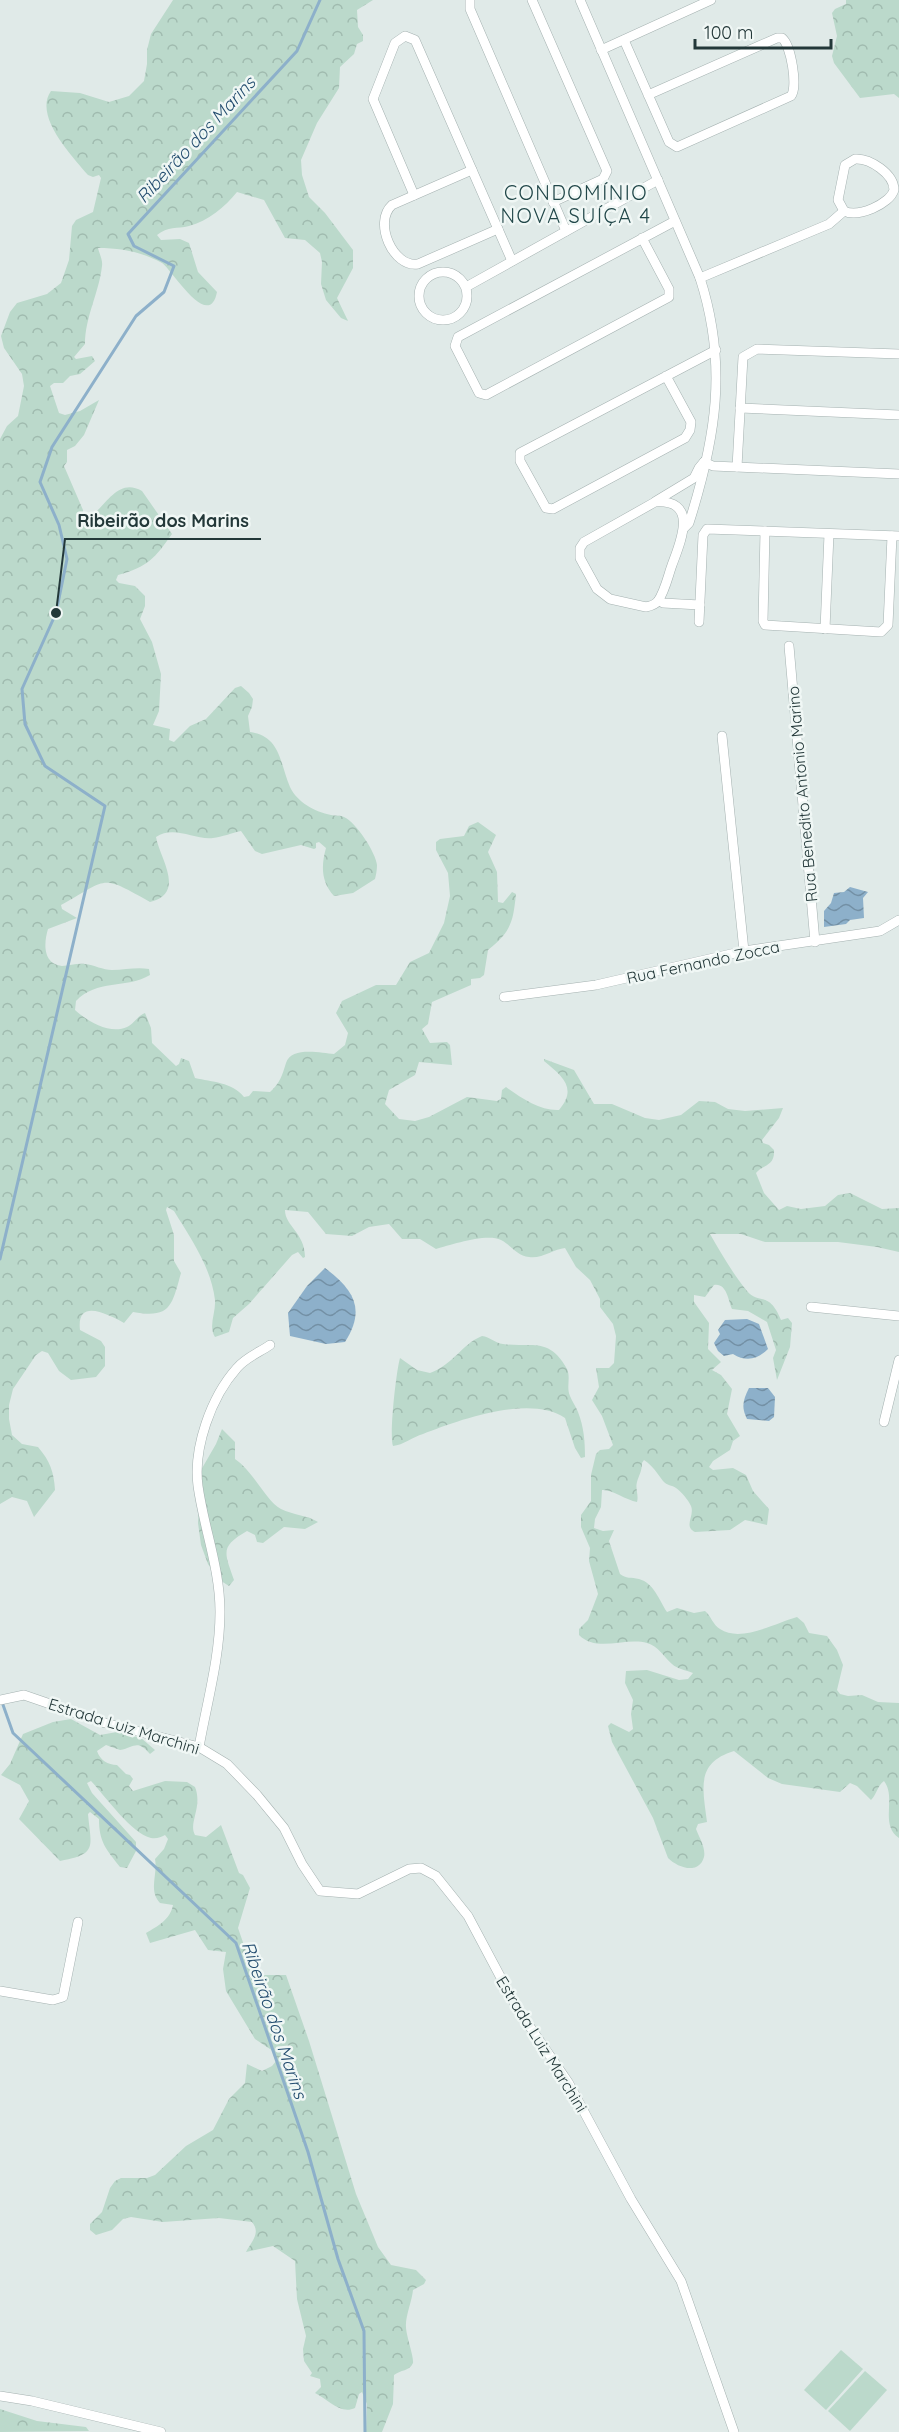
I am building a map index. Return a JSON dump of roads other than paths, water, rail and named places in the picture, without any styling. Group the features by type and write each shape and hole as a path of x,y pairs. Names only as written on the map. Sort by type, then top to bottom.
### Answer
{"street":[{"path":"470,0 470,9 566,231"},
{"path":"532,0 607,171 603,179 554,202"},
{"path":"579,0 699,278 710,314 716,350 716,404 712,437 704,462 694,478 584,542 580,548 579,555 597,589 610,599 646,607 659,600 684,528 684,521 678,509 667,503 655,502"},
{"path":"601,50 711,0"},
{"path":"414,195 373,99 395,43 402,37 409,36 415,40 512,261"},
{"path":"624,40 648,95 669,142 679,147 791,96 795,86 787,43 782,38 777,38 648,95"},
{"path":"699,278 829,224 844,211 857,213 888,200 894,190 892,180 865,160 850,161 845,165 838,200 844,211"},
{"path":"472,170 392,205 383,219 383,228 396,255 406,264 418,264 498,229"},
{"path":"466,287 657,180"},
{"path":"642,238 669,289 669,297 486,395 479,393 455,346 458,337 642,238 675,221"},
{"path":"437,273 454,274 466,287 466,304 455,318 438,320 427,315 420,306 420,288 426,279 437,273"},
{"path":"666,376 691,422 686,438 553,509 546,508 520,461 520,453 666,376 716,350"},
{"path":"737,467 743,357 752,350 899,354"},
{"path":"740,408 899,415"},
{"path":"704,462 712,466 899,474"},
{"path":"684,528 688,523 705,472 704,462"},
{"path":"699,622 705,531 710,529 765,531 829,534 895,536 886,629 881,632 766,626 764,624 765,531"},
{"path":"825,629 829,534"},
{"path":"659,600 663,603 700,605"},
{"name":"Rua Benedito Antonio Marino","path":"789,646 815,942"},
{"path":"722,736 744,951"},
{"name":"Rua Fernando Zocca","path":"504,997 596,985 744,951 880,931 899,920"},
{"path":"811,1307 899,1316"},
{"path":"199,1747 218,1651 220,1614 219,1582 198,1484 199,1451 224,1384 238,1366 270,1345"},
{"path":"884,1422 899,1360"},
{"name":"Estrada Luiz Marchini","path":"0,1700 24,1695 105,1723 199,1747 227,1764 257,1795 284,1828 302,1864 320,1891 358,1894 409,1869 421,1869 436,1876 468,1916 517,2008 568,2082 631,2199 681,2281 734,2432"},
{"path":"0,1991 53,2000 63,1997 78,1922"},
{"path":"0,2396 54,2406 161,2432"}],"water":[{"path":"850,887 868,892 863,898 864,918 850,920 846,924 824,927 824,911 831,903 834,893 844,892"},
{"path":"325,1268 343,1284 354,1301 355,1320 345,1342 326,1344 290,1336 288,1313 307,1286"},
{"path":"747,1319 759,1324 768,1349 760,1356 751,1359 733,1354 724,1356 714,1343 720,1334 718,1330 725,1320"},
{"path":"749,1388 768,1388 775,1397 774,1417 769,1421 747,1419 744,1404"}],"waterway":[{"name":"Ribeirão dos Marins","path":"0,1259 105,806 45,766 25,724 22,689 56,613 67,559 59,525 40,482 52,447 136,316 164,292 174,266 134,246 128,234 297,51 320,0"},
{"name":"Ribeirão dos Marins","path":"2,1702 13,1733 236,1943 308,2152 338,2259 364,2331 365,2432"}],"place":[{"name":"Ribeirão dos Marins","path":"56,613"}],"district":[{"name":"CONDOMÍNIO NOVA SUÍÇA 4","path":"576,204"}]}
